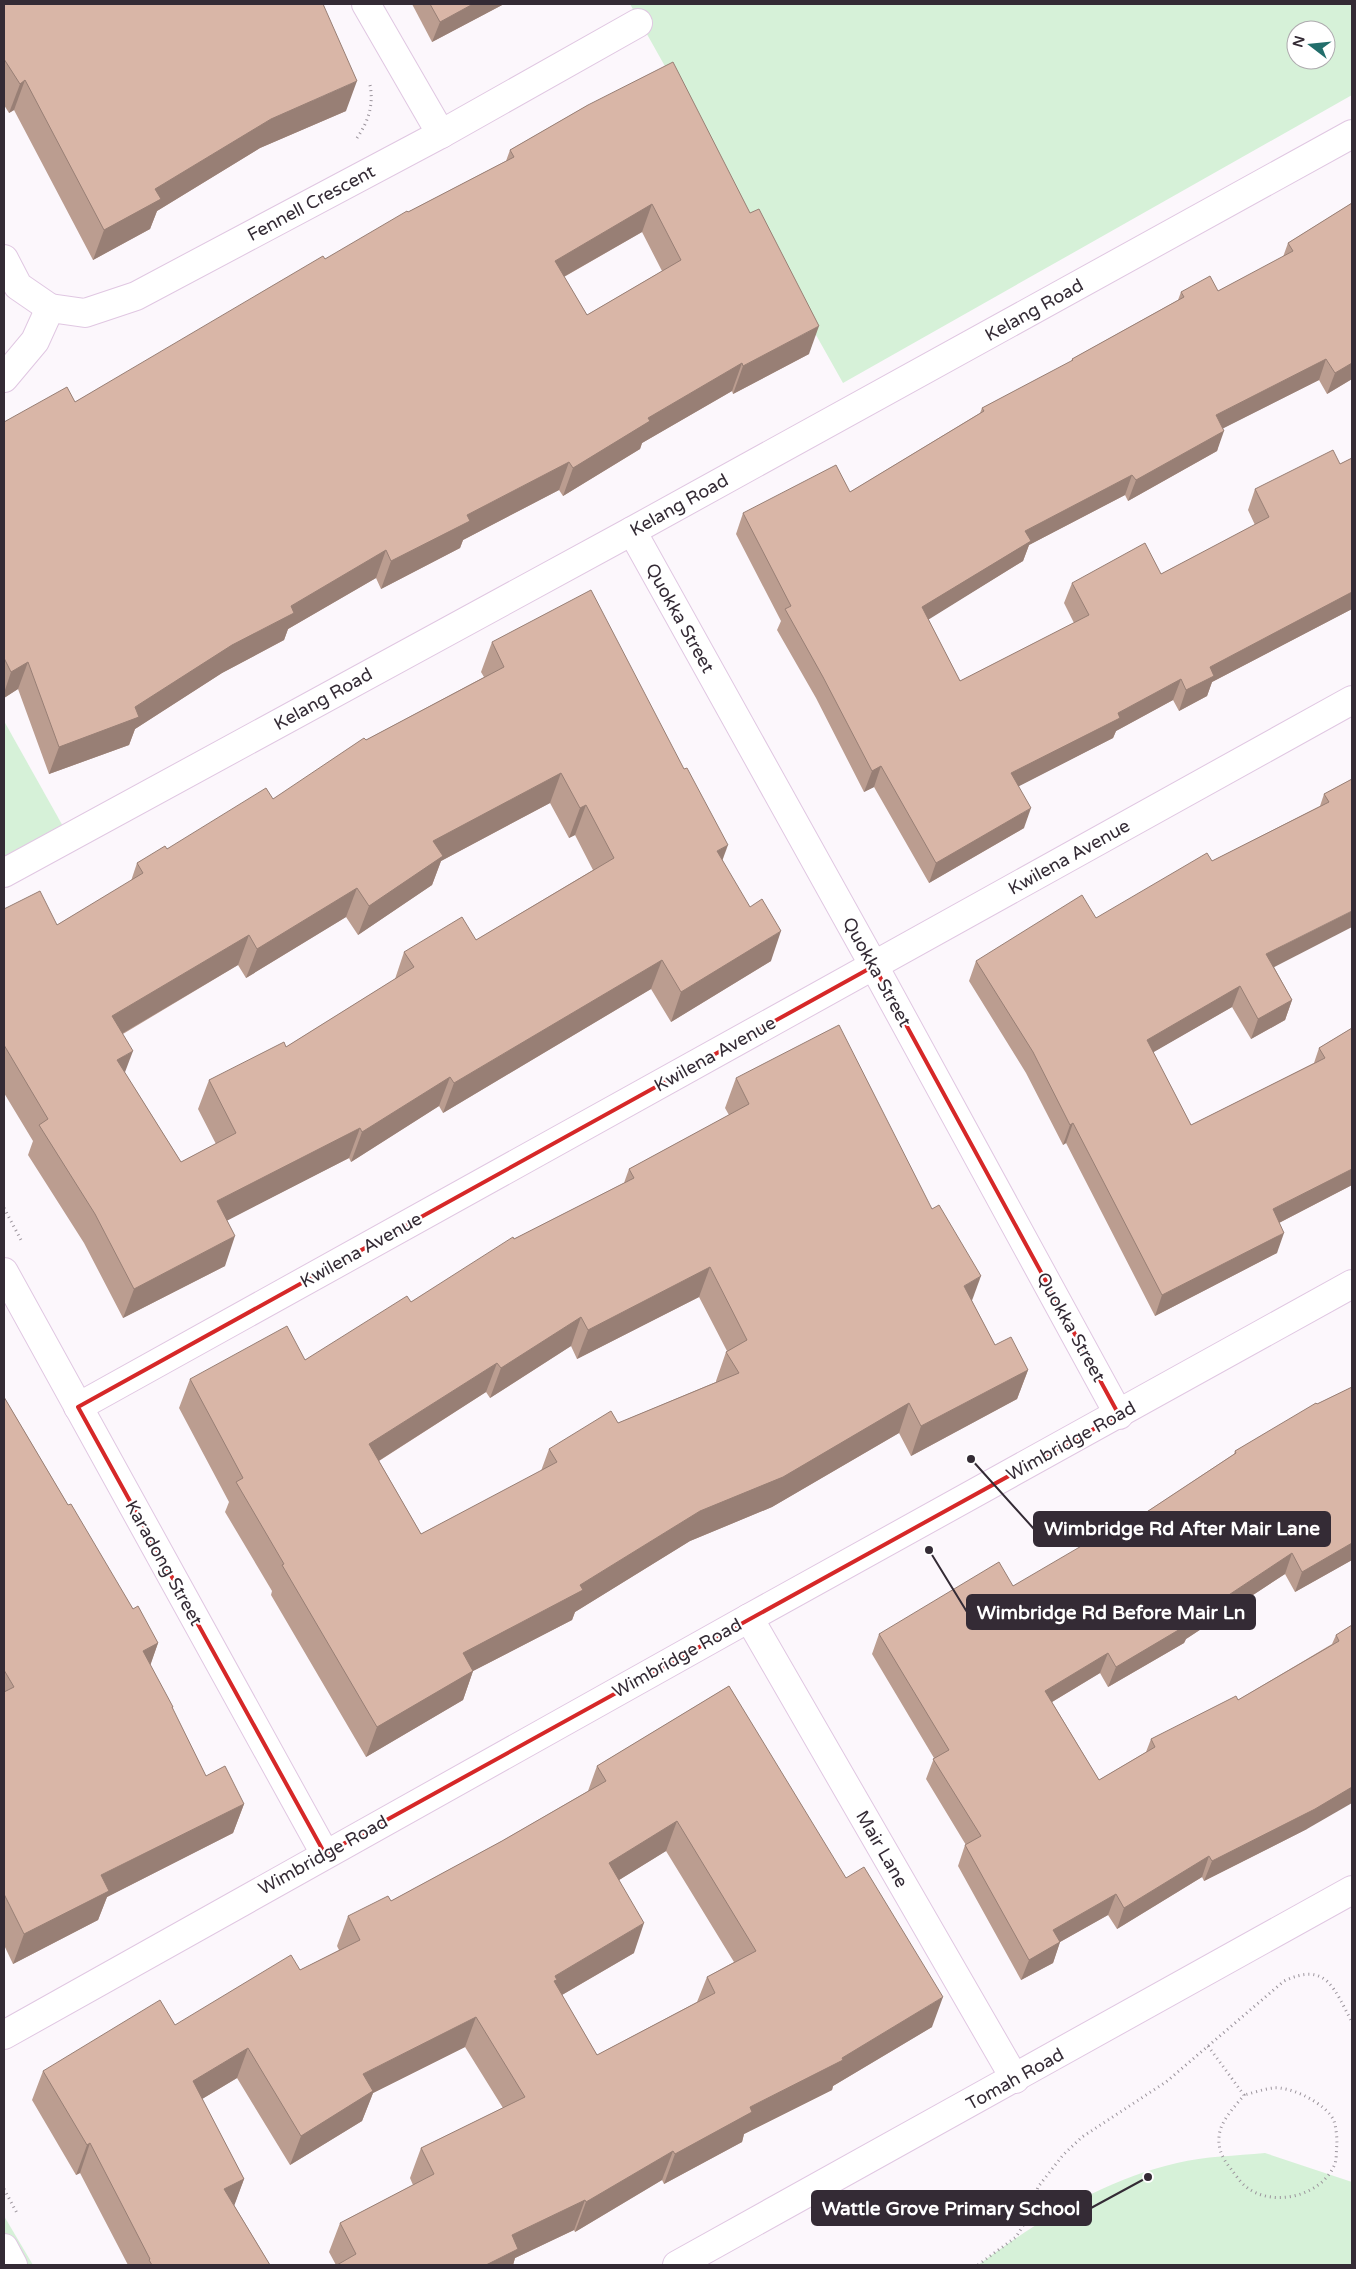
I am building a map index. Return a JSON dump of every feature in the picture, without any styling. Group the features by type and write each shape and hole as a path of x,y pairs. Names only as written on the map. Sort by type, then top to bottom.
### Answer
{"street":[{"path":"366,4 441,134"},
{"name":"Fennell Crescent","path":"50,308 85,313 136,296 441,134 638,23"},
{"name":"Kelang Road","path":"4,873 632,531 1352,134"},
{"path":"4,259 18,286 50,308 35,341 4,378"},
{"name":"Quokka Street","path":"632,531 874,966 1119,1415"},
{"name":"Kwilena Avenue","path":"78,1407 1352,700"},
{"name":"Karadong Street","path":"4,1272 325,1854"},
{"name":"Wimbridge Road","path":"4,2035 748,1618 1119,1415 1352,1284"},
{"name":"Mair Lane","path":"748,1618 1015,2079"},
{"name":"Tomah Road","path":"677,2265 1015,2079 1349,1899"},
{"path":"4,2248 13,2265"}],"path":[{"path":"353,181 342,149 357,137 367,123 372,97 368,80"},
{"path":"978,2265 1016,2237 1027,2219 1038,2187 1063,2155 1082,2138 1166,2082 1284,1981 1300,1974 1314,1974 1329,1981 1352,2022"},
{"path":"1208,2046 1244,2096"},
{"path":"1274,2087 1288,2089 1325,2108 1334,2121 1337,2142 1334,2166 1319,2184 1296,2196 1280,2198 1262,2195 1246,2187 1222,2157 1219,2137 1226,2116 1244,2096 1274,2087"}],"highlighted area":[{"path":"874,966 1119,1415 325,1854 78,1407"}],"green space":[{"path":"630,4 1352,4 1352,95 843,383"},
{"path":"4,721 69,837 4,873"},
{"path":"1265,2153 1352,2182 1352,2265 978,2265 1048,2218 1097,2191 1123,2180 1177,2163"},
{"path":"4,2216 33,2265 4,2265"}],"building":[{"path":"4,4 323,4 357,81 271,119 155,189 161,199 104,230 25,80 20,84 4,59"},
{"path":"430,4 473,4 440,22"},
{"path":"673,62 750,213 759,209 819,326 743,366 742,363 648,418 650,421 573,468 569,462 467,515 470,521 391,561 386,550 291,606 294,613 232,645 135,707 139,717 59,747 28,662 11,672 4,658 4,422 67,387 75,402 323,256 325,259 407,211 514,157 510,150 588,105","holes":["652,204 681,260 587,315 555,261"]},
{"path":"1352,203 1352,363 1335,373 1326,359 1216,415 1224,431 1136,480 1132,475 1025,531 1031,541 922,607 960,681 1089,615 1072,583 1145,543 1161,574 1269,517 1255,489 1333,450 1340,464 1352,458 1352,592 1210,667 1214,676 1186,690 1181,679 1118,713 1120,718 1011,773 1031,808 936,863 881,766 872,771 785,609 791,606 743,513 836,465 850,492 984,411 982,408 1073,360 1184,297 1181,292 1210,276 1218,291 1293,251 1288,243"},
{"path":"591,590 684,769 687,768 728,845 717,851 750,907 762,899 781,931 681,992 662,960 454,1083 450,1077 362,1132 360,1128 217,1201 235,1236 134,1289 95,1214 39,1125 48,1119 4,1045 4,909 40,891 57,925 143,873 137,863 165,846 167,849 266,788 273,799 364,738 366,740 504,667 492,642","holes":["561,773 580,808 586,805 614,858 476,940 462,917 404,952 414,967 286,1047 284,1042 209,1080 236,1133 181,1162 117,1060 133,1051 112,1016 249,935 257,949 357,888 369,906 443,856 433,841"]},
{"path":"1352,779 1352,911 1266,954 1292,1000 1258,1019 1240,986 1147,1040 1191,1125 1325,1058 1319,1048 1352,1028 1352,1169 1273,1209 1284,1233 1162,1295 1073,1123 1070,1125 1033,1052 976,961 1082,895 1096,918 1207,853 1212,861 1329,802 1324,794"},
{"path":"839,1025 932,1209 939,1205 981,1276 964,1286 995,1345 1011,1337 1028,1370 921,1426 909,1403 783,1477 700,1511 580,1585 583,1590 463,1653 473,1671 377,1727 282,1565 284,1564 236,1482 243,1478 190,1379 287,1326 305,1360 407,1296 411,1302 513,1237 514,1239 634,1178 629,1169 749,1104 736,1078","holes":["710,1267 747,1340 726,1352 739,1373 618,1423 611,1411 549,1449 557,1462 421,1534 369,1444 497,1363 501,1368 581,1317 588,1330"]},
{"path":"1352,1387 1352,1543 1302,1572 1292,1553 1191,1620 1192,1622 1116,1667 1108,1653 1045,1691 1099,1780 1155,1747 1151,1739 1236,1696 1238,1700 1339,1641 1336,1635 1352,1625 1352,1787 1315,1809 1212,1861 1209,1856 1124,1908 1116,1894 1053,1930 1060,1942 1029,1960 965,1845 981,1836 933,1759 949,1750 879,1634 999,1562 1013,1586 1131,1517 1133,1521 1236,1453 1235,1451 1316,1403"},
{"path":"4,1397 68,1505 71,1504 133,1609 138,1606 158,1643 143,1651 173,1707 206,1776 225,1766 244,1804 101,1875 109,1891 24,1934 4,1894 4,1692 14,1687 4,1670"},
{"path":"729,1686 846,1878 864,1867 943,1997 842,2058 843,2060 750,2107 752,2112 675,2154 673,2151 586,2202 585,2200 512,2235 518,2249 486,2265 337,2265 356,2254 340,2223 434,2174 421,2148 525,2097 476,2017 363,2074 373,2091 301,2136 248,2048 193,2081 244,2179 224,2189 270,2265 152,2265 90,2143 87,2145 43,2071 160,2000 175,2025 291,1955 300,1970 360,1940 348,1916 388,1896 391,1901 502,1841 606,1781 597,1766","holes":["677,1821 756,1951 707,1977 715,1993 597,2055 554,1981 557,1980 555,1976 644,1923 609,1863"]}],"place":[{"name":"Wimbridge Rd After Mair Lane","path":"971,1459"},
{"name":"Wimbridge Rd Before Mair Ln","path":"929,1550"},
{"name":"Wattle Grove Primary School","path":"1148,2177"}]}
